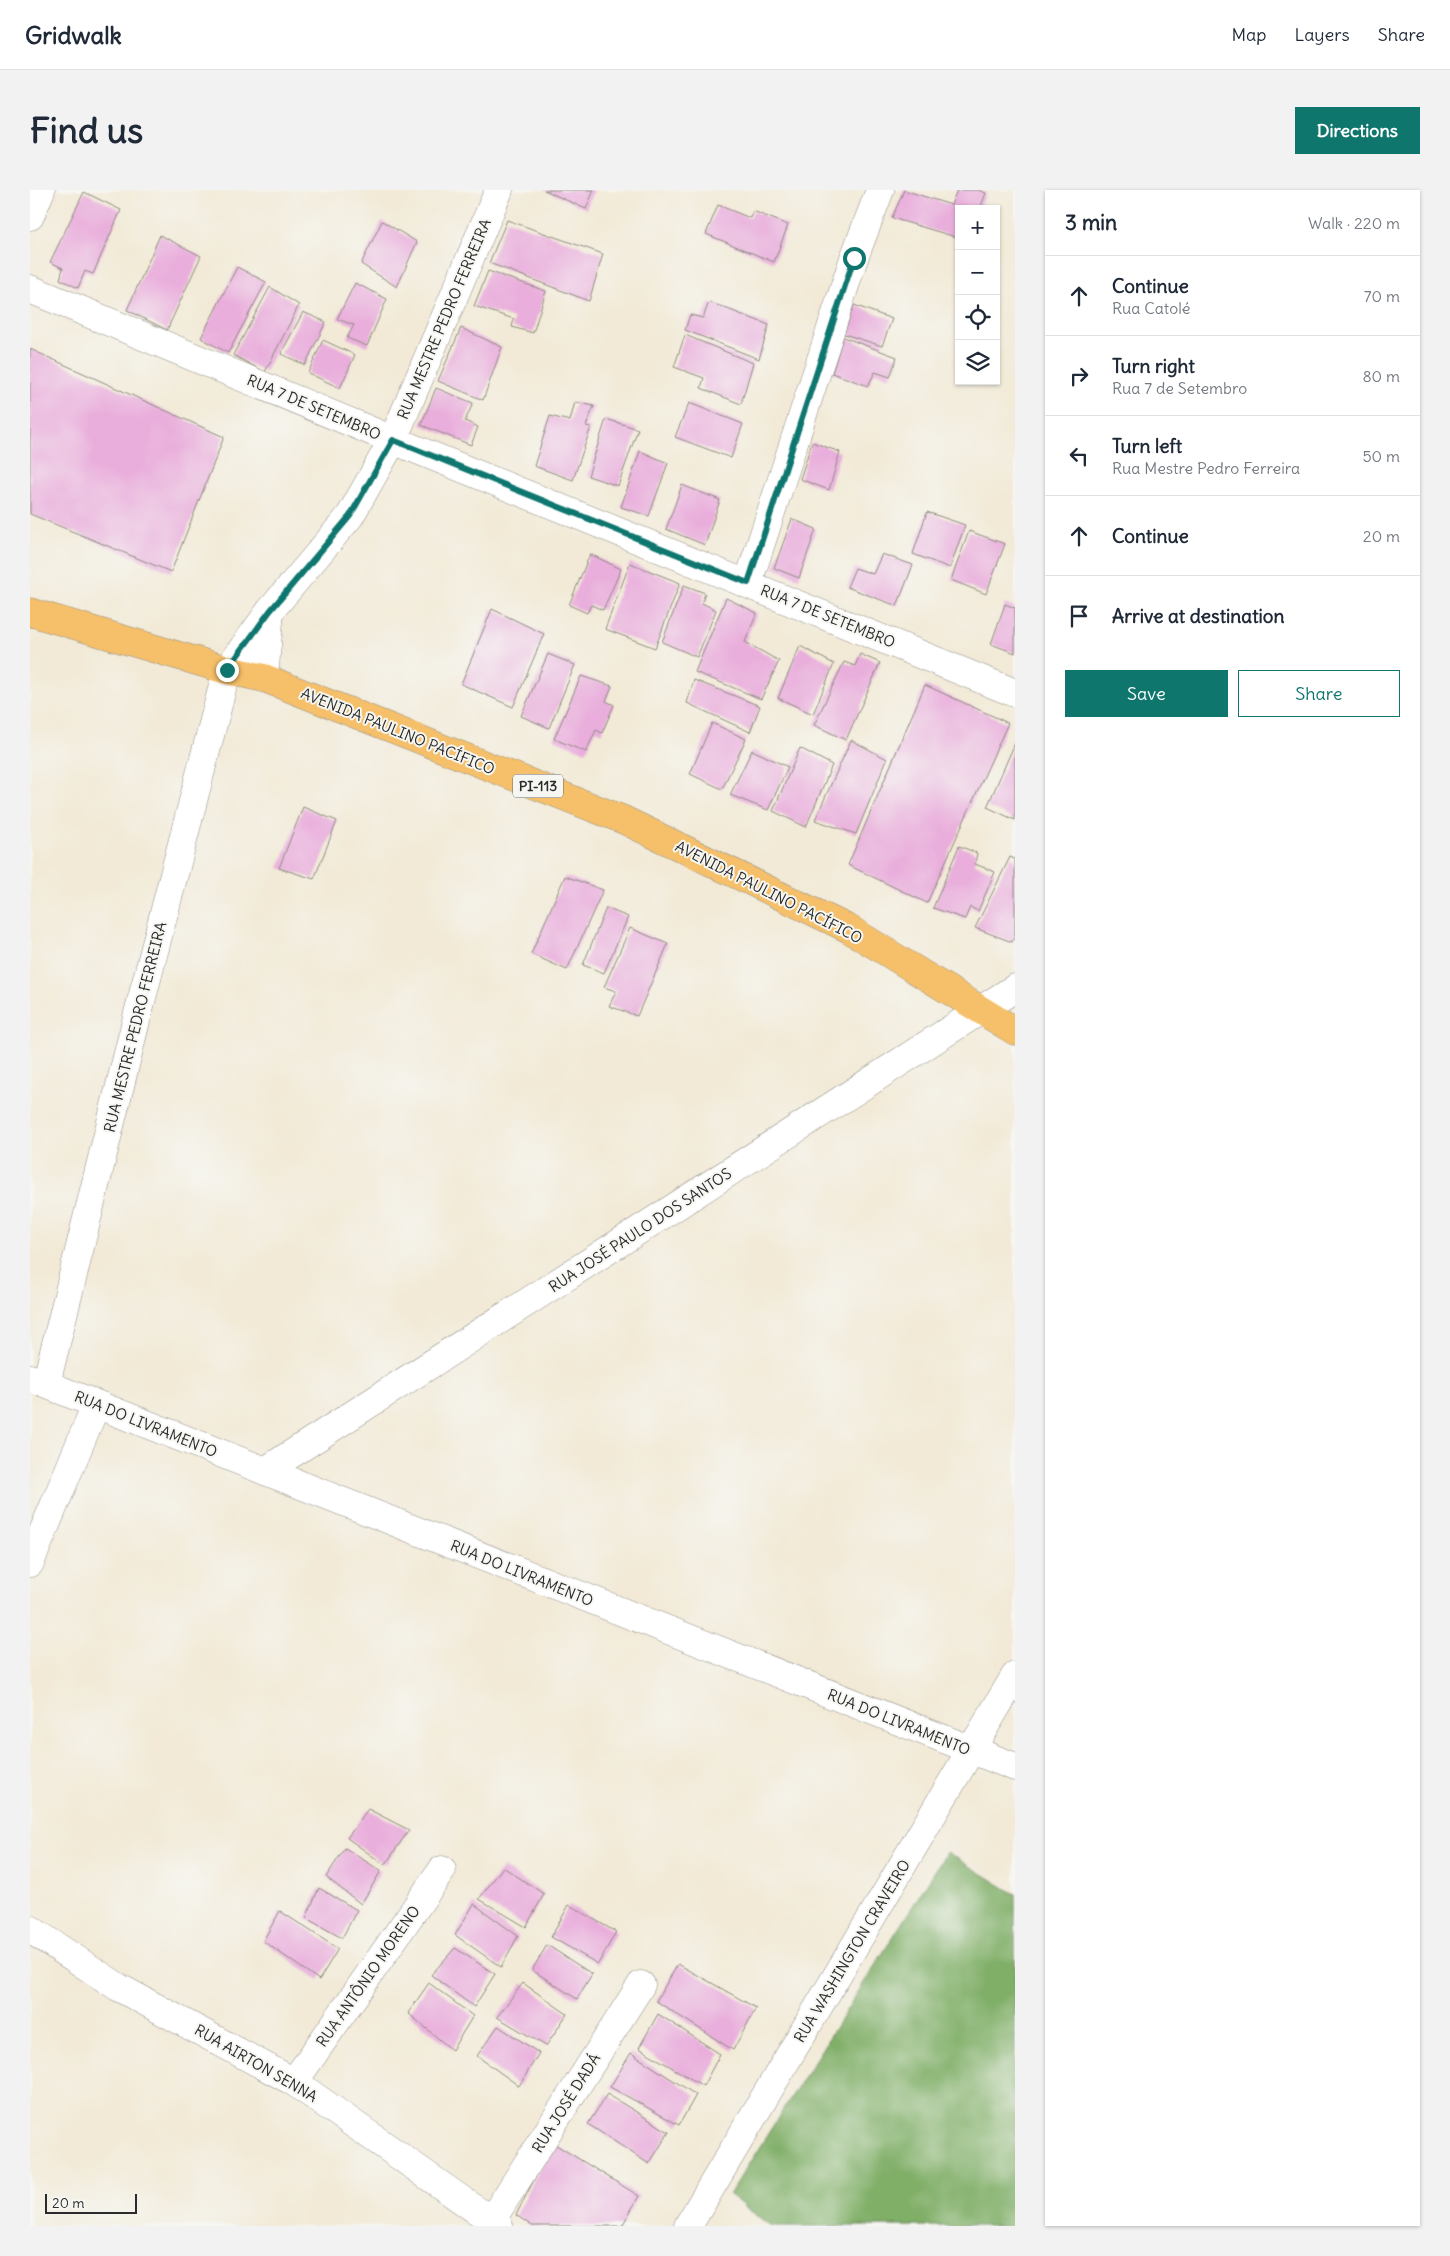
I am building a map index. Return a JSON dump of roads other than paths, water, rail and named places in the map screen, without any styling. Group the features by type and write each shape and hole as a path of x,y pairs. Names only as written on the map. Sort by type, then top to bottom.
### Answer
{"main road":[{"name":"AVENIDA PAULINO PACÍFICO","path":"30,612 227,670 264,678 624,820 848,929 1015,1031"}],"street":[{"path":"30,216 41,190"},
{"name":"RUA MESTRE PEDRO FERREIRA","path":"38,1381 138,1012 227,670 270,611 350,516 393,440 499,190"},
{"path":"748,583 851,267 880,190"},
{"name":"RUA 7 DE SETEMBRO","path":"30,289 393,440 1015,693"},
{"path":"264,678 270,611"},
{"name":"RUA JOSÉ PAULO DOS SANTOS","path":"265,1471 1015,988"},
{"name":"RUA DO LIVRAMENTO","path":"38,1381 1015,1767"},
{"path":"30,1563 96,1405"},
{"name":"RUA WASHINGTON CRAVEIRO","path":"688,2226 1015,1676"},
{"name":"RUA ANTÔNIO MORENO","path":"294,2082 442,1870"},
{"name":"RUA AIRTON SENNA","path":"30,1929 118,1987 294,2082 495,2224"},
{"name":"RUA JOSÉ DADÁ","path":"495,2224 641,1986"}]}
